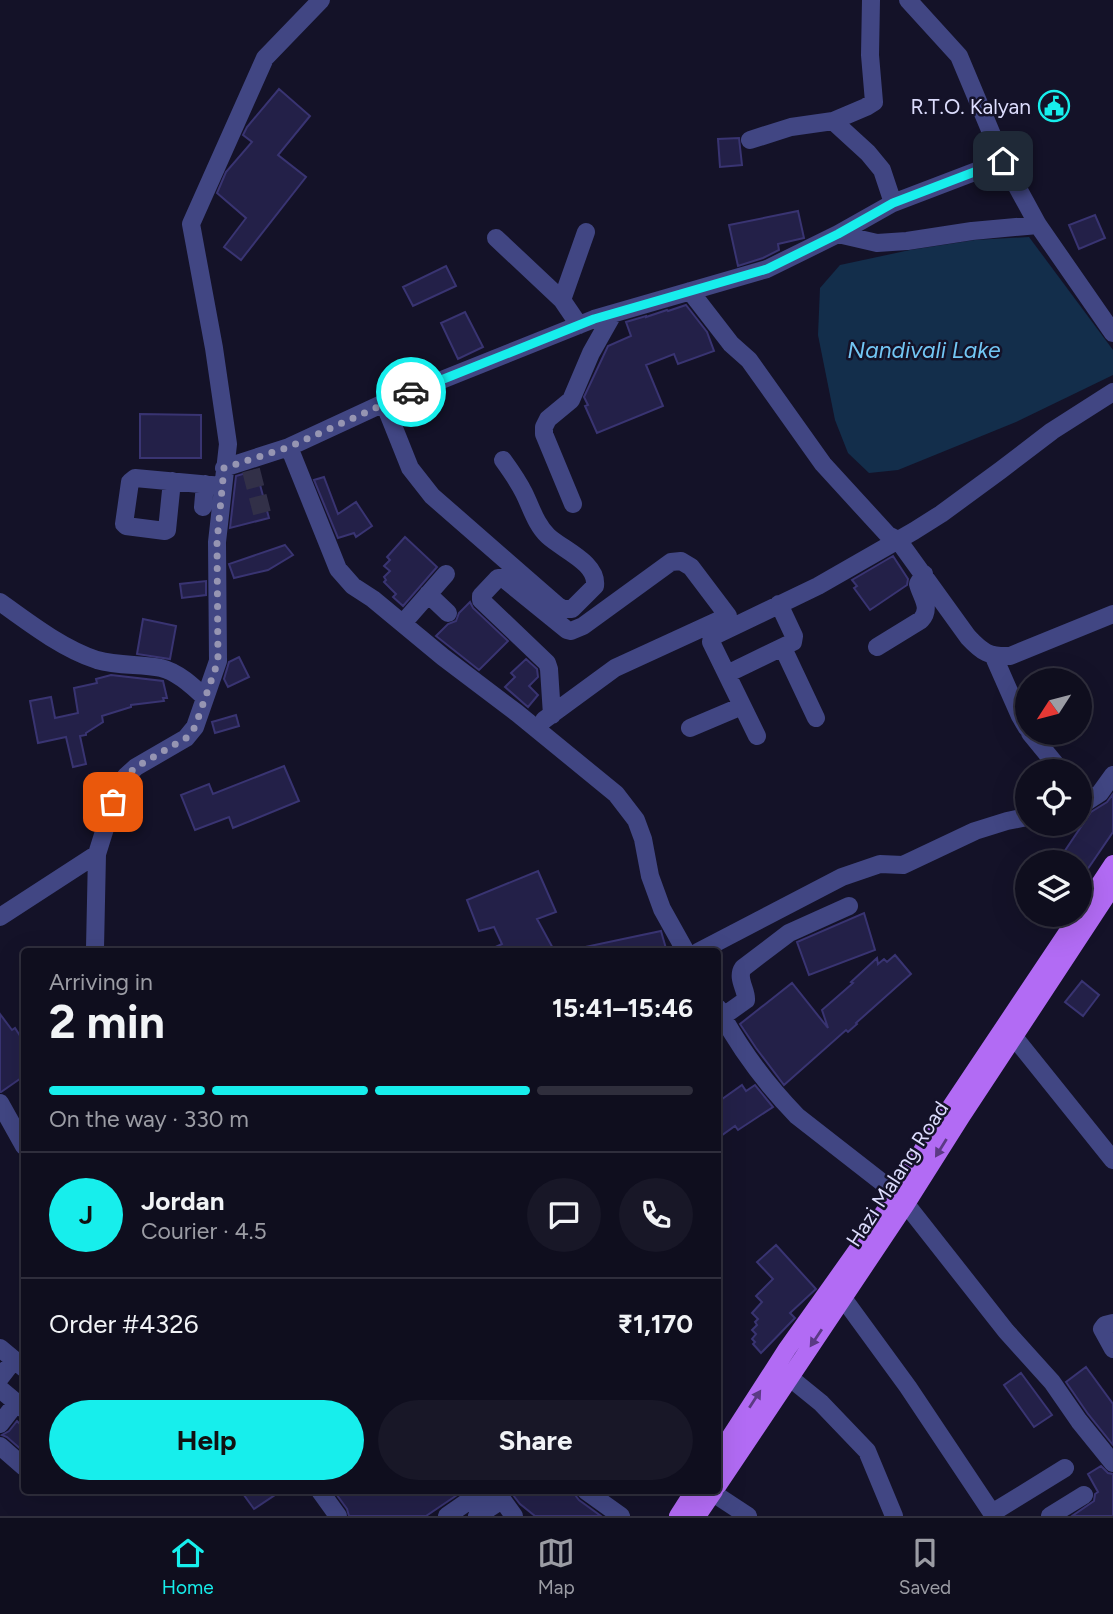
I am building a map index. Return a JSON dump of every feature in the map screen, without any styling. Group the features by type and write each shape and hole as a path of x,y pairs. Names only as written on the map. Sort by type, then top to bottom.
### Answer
{"main road":[{"name":"Hazi Malang Road","path":"1092,896 1113,864"},
{"name":"Hazi Malang Road","path":"721,1474 789,1377 837,1292 961,1117 1113,886"},
{"name":"Hazi Malang Road","path":"902,1199 926,1143 1071,927"},
{"name":"Hazi Malang Road","path":"721,1451 788,1349 837,1292"},
{"name":"Hazi Malang Road","path":"678,1516 705,1494"},
{"name":"Hazi Malang Road","path":"696,1516 708,1494"}],"street":[{"path":"203,506 217,480 228,444 214,348 191,224 265,58 321,0"},
{"path":"750,140 791,127 833,121 874,102 870,55 872,0"},
{"path":"908,0 958,56 1003,161 1038,225 1110,321"},
{"path":"833,121 868,153 881,170 893,203"},
{"path":"173,481 217,480 384,403 579,325 767,269 893,203 1003,161"},
{"path":"838,234 877,243 907,241 971,230 1038,225"},
{"path":"562,300 586,232"},
{"path":"496,238 562,300 579,325"},
{"path":"690,291 731,344 749,360 823,464 893,538 979,648 994,657 1010,656 1113,614"},
{"path":"573,504 544,434 544,427 548,419 571,400 590,353 613,314"},
{"path":"534,727 615,668 794,587 941,513 1052,431 1113,392"},
{"path":"384,403 410,468 432,496 558,606 572,609 595,586 595,576 590,567 539,526 517,480 503,460"},
{"path":"289,447 338,569 353,586 373,599 616,794 636,820 643,839 650,876 662,909 684,948"},
{"path":"95,948 97,854 118,787 136,767 186,738 195,727 218,661 217,480"},
{"path":"757,736 710,639 818,586 893,538"},
{"path":"552,715 547,663 481,600 481,596 498,578 503,578 571,631 583,626 671,562 681,561 691,567 728,616"},
{"path":"403,623 446,574"},
{"path":"877,647 925,616 926,607 918,584 923,574"},
{"path":"428,594 448,613"},
{"path":"0,602 75,652 123,665 162,668 174,673 205,698"},
{"path":"727,674 790,645 794,638 779,604"},
{"path":"783,648 816,718"},
{"path":"994,657 1015,705"},
{"path":"691,728 742,706"},
{"path":"1092,796 1100,793 1113,775"},
{"path":"706,948 842,877 880,864 904,865 975,831 1015,819"},
{"path":"0,917 97,854"},
{"path":"721,1012 746,1000 740,976 743,968 789,933 849,906"},
{"path":"721,1015 782,1101 797,1116 902,1199 1006,1331 1052,1382 1113,1463"},
{"path":"1014,1037 1113,1160"},
{"path":"0,1103 21,1141"},
{"path":"837,1292 908,1387 993,1514 1065,1468"},
{"path":"1113,1323 1102,1329 1113,1349"},
{"path":"0,1348 20,1364 0,1378"},
{"path":"789,1377 821,1403 867,1451 894,1516"},
{"path":"0,1389 21,1406 0,1424"},
{"path":"0,1446 21,1464"},
{"path":"322,1494 338,1516"},
{"path":"447,1516 479,1494"},
{"path":"590,1494 621,1516"},
{"path":"716,1494 748,1516"},
{"path":"477,1516 499,1495 514,1516"},
{"path":"1050,1516 1084,1495"}],"water":[{"name":"Nandivali Lake","path":"1029,237 1113,350 1113,375 1016,422 898,470 869,473 848,453 835,420 818,335 820,288 840,265 975,240"}],"building":[{"path":"279,89 310,116 278,155 306,177 241,260 224,247 246,218 217,193 226,172 252,142 243,135 247,127"},
{"path":"739,138 742,165 720,167 718,139"},
{"path":"798,211 804,238 778,244 779,250 738,266 729,225"},
{"path":"1095,215 1105,238 1079,249 1069,225"},
{"path":"446,266 456,286 413,306 403,287"},
{"path":"686,305 707,332 714,351 678,364 674,354 646,365 663,406 597,433 585,406 588,405 584,397 608,346 631,336 626,322"},
{"path":"465,312 483,347 458,359 441,323"},
{"path":"417,363 423,375 388,389 383,380"},
{"path":"140,414 201,415 201,458 140,458"},
{"path":"256,470 269,518 230,528 236,476"},
{"path":"324,477 338,514 356,502 372,526 356,537 354,533 338,538 314,480"},
{"path":"405,537 437,567 403,606 393,597 396,594 384,582 384,577 390,571 384,566 390,560 387,557"},
{"path":"285,545 293,555 268,570 234,578 229,564"},
{"path":"893,556 908,579 907,585 870,610 854,588 857,586 852,580"},
{"path":"206,581 206,595 182,598 180,584"},
{"path":"470,602 508,641 479,670 436,636 448,624 456,621 459,613"},
{"path":"143,619 176,626 170,659 137,654"},
{"path":"239,657 249,677 228,687 224,679 229,662"},
{"path":"526,659 537,669 538,677 529,686 538,695 528,707 505,687 515,677 511,673"},
{"path":"111,675 163,681 167,698 163,698 164,701 131,705 102,716 103,722 86,735 80,736 86,764 73,767 66,737 38,743 30,701 51,697 55,718 78,713 74,688 97,683 96,679"},
{"path":"236,715 239,726 215,733 212,722"},
{"path":"284,766 299,801 233,828 229,817 195,830 181,795 209,784 213,794"},
{"path":"1113,794 1113,832 1092,863 1092,850 1065,850 1075,836 1092,836 1092,811 1107,802"},
{"path":"538,871 556,912 537,919 553,948 494,948 502,944 494,927 479,931 467,900"},
{"path":"864,913 875,950 809,975 797,942"},
{"path":"661,931 666,948 585,948"},
{"path":"895,955 911,974 848,1032 846,1030 784,1085 740,1024 792,983 828,1028 822,1010 877,958 878,964 884,959 887,962"},
{"path":"1082,981 1099,995 1083,1016 1065,1002"},
{"path":"0,1014 21,1037 21,1078 0,1092"},
{"path":"742,1085 746,1091 755,1085 773,1107 738,1130 735,1126 721,1136 721,1100"},
{"path":"776,1245 816,1289 790,1313 795,1318 761,1353 753,1344 755,1342 752,1339 756,1334 752,1330 758,1319 752,1313 762,1302 756,1296 773,1279 757,1262"},
{"path":"1086,1367 1113,1404 1113,1445 1066,1382"},
{"path":"1021,1373 1052,1415 1034,1427 1004,1385"},
{"path":"17,1421 21,1425 21,1449 2,1435"},
{"path":"1101,1466 1113,1474 1113,1516 1072,1516 1094,1501 1098,1492 1088,1474"},
{"path":"243,1494 276,1494 254,1509"},
{"path":"336,1494 459,1494 426,1516 349,1516"},
{"path":"512,1494 574,1494 601,1516 535,1516"}],"tunnel":[{"path":"251,470 262,513"}],"way so far":[{"path":"113,802 118,787 126,776 136,767 186,738 195,727 215,672 218,661 217,542 224,468 289,447 411,392"}],"place":[{"name":"R.T.O. Kalyan","path":"1054,106"}],"route":[{"path":"411,392 594,319 767,269 893,203 1003,161"}]}
